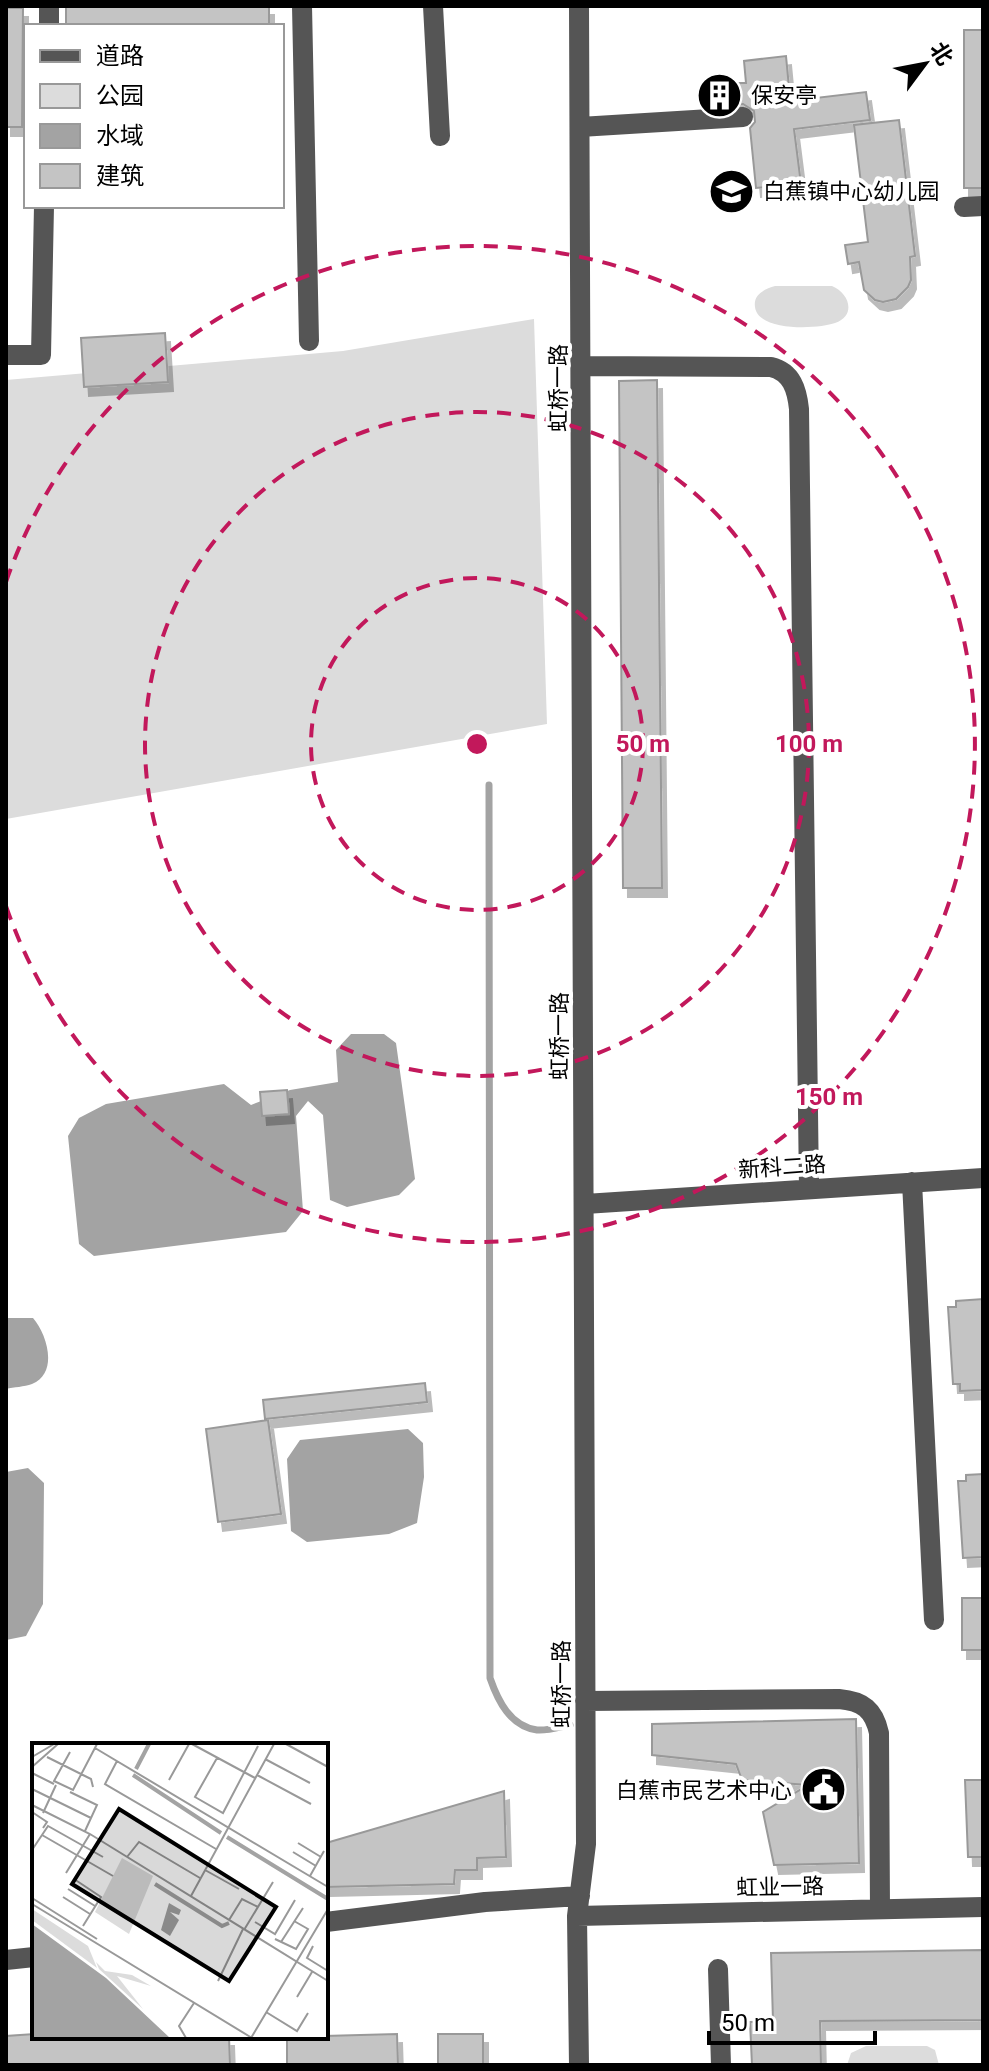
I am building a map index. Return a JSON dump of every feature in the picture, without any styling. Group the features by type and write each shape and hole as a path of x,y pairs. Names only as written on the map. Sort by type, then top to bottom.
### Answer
{"street":[{"path":"302,6 309,341"},
{"path":"433,6 440,136"},
{"name":"虹桥一路","path":"579,6 586,1844 578,1906 579,2065"},
{"path":"580,127 743,117"},
{"path":"6,355 41,355 44,208"},
{"path":"582,366 771,367 788,375 796,389 799,409 809,1189"},
{"name":"新科二路","path":"585,1204 983,1178"},
{"path":"912,1182 934,1620"},
{"path":"585,1701 839,1699 862,1703 876,1720 879,1733 880,1909"},
{"name":"虹业一路","path":"328,1922 485,1902 578,1906 983,1907"},
{"path":"6,1960 32,1957"},
{"path":"718,1969 721,2065"}],"green space":[{"path":"775,286 832,286 843,294 848,310 842,319 827,325 777,325 759,315 755,307 758,295"},
{"path":"534,319 547,724 6,819 6,380 343,351"},
{"path":"866,2046 927,2046 935,2050 939,2065 847,2065 851,2053"}],"water":[{"path":"351,1034 384,1034 396,1043 415,1179 399,1195 347,1207 330,1200 323,1115 308,1101 296,1116 303,1211 286,1232 94,1256 79,1244 68,1136 79,1118 106,1104 224,1084 251,1105 290,1090 338,1082 336,1050"},
{"path":"6,1318 33,1318 46,1343 48,1363 40,1379 32,1384 6,1389"},
{"path":"408,1429 423,1443 424,1477 417,1523 389,1534 307,1542 291,1531 287,1459 300,1440"},
{"path":"28,1468 44,1483 43,1604 26,1636 6,1640 6,1472"}],"building":[{"path":"66,6 269,6 269,24 66,24"},
{"path":"6,8 23,8 22,127 6,127"},
{"path":"964,30 983,30 983,188 964,188"},
{"path":"786,56 790,98 866,92 870,120 794,129 801,184 756,188 750,128 755,122 754,111 743,104 712,106 712,83 746,83 744,61"},
{"path":"899,120 915,256 910,257 911,280 908,287 896,299 883,302 875,300 864,290 859,262 848,264 845,245 868,242 854,125"},
{"path":"165,333 168,382 84,387 81,338"},
{"path":"657,380 662,888 623,888 619,381"},
{"path":"287,1090 289,1114 262,1116 260,1092"},
{"path":"983,1299 983,1390 960,1391 960,1384 953,1384 948,1307 956,1307 956,1301"},
{"path":"425,1383 427,1402 265,1419 263,1400"},
{"path":"268,1420 281,1514 218,1522 206,1429"},
{"path":"983,1474 983,1557 963,1558 958,1481 966,1481 966,1475"},
{"path":"962,1598 983,1598 983,1650 962,1650"},
{"name":"白蕉市民艺术中心","path":"856,1719 859,1863 774,1865 763,1812 808,1785 742,1780 736,1764 652,1755 652,1724"},
{"path":"965,1780 983,1780 983,1857 968,1857"},
{"path":"504,1791 506,1857 477,1858 477,1870 455,1870 454,1884 328,1887 328,1842"},
{"path":"983,1950 983,2020 820,2021 821,2065 752,2065 750,2022 773,2021 771,1953"},
{"path":"32,2034 32,2039 229,2039 230,2065 6,2065 6,2036"},
{"path":"397,2034 398,2065 287,2065 287,2039 328,2039 328,2036"},
{"path":"438,2034 483,2034 483,2065 438,2065"}],"waterway":[{"path":"489,785 490,1678 501,1704 519,1723 541,1730 570,1725"}],"place":[{"name":"保安亭","path":"720,95"},
{"name":"白蕉镇中心幼儿园","path":"732,191"},
{"name":"白蕉市民艺术中心","path":"823,1790"}]}
